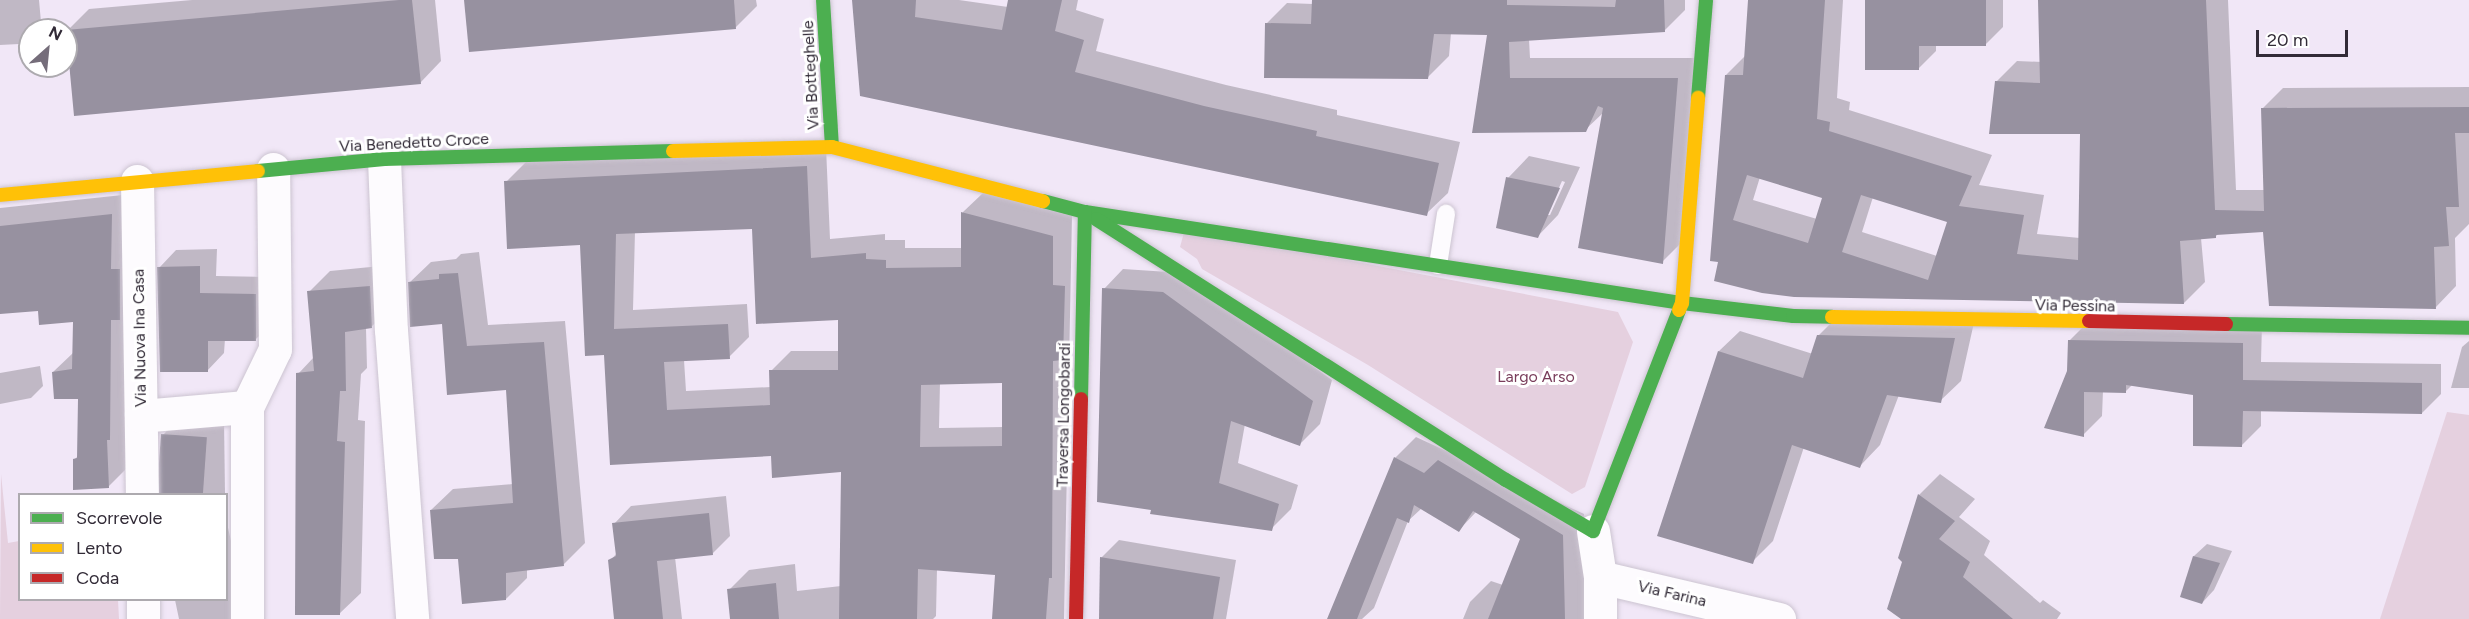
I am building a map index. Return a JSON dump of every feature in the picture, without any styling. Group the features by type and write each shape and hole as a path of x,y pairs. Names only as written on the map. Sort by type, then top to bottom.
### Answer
{"main road":[{"name":"Via Botteghelle","path":"823,0 832,147"},
{"path":"1084,212 1506,480 1593,531 1682,303 1706,0"},
{"name":"Via Benedetto Croce","path":"0,195 384,159 832,147 1084,212"},
{"path":"1084,212 1682,303"},
{"name":"Traversa Longobardi","path":"1076,619 1084,212"},
{"name":"Via Pessina","path":"1682,303 1793,316 2469,328"}],"street":[{"path":"384,159 391,330 412,619"},
{"path":"247,619 247,407 275,349 273,169"},
{"name":"Via Nuova Ina Casa","path":"137,181 142,493"},
{"path":"141,416 247,407"},
{"path":"1593,531 1600,577 1600,619"},
{"name":"Via Farina","path":"1600,577 1779,619"},
{"path":"143,601 143,619"}],"lane":[{"path":"1438,265 1446,214"}],"green space":[{"name":"Largo Arso","path":"1185,229 1618,312 1633,342 1585,487 1572,494 1368,365 1202,269 1197,259 1180,247"},
{"path":"2447,412 2469,415 2469,619 2380,619"},
{"path":"1,474 8,543 18,541 18,601 118,601 119,619 0,619"}],"building":[{"path":"412,0 421,84 74,116 70,78 78,78 78,29"},
{"path":"464,0 734,0 736,29 469,52"},
{"path":"852,0 916,0 915,17 1002,30 1008,0 1062,0 1055,31 1084,40 1075,72 1204,106 1317,131 1316,136 1439,163 1427,216 860,96"},
{"path":"1312,0 1507,0 1507,5 1615,7 1616,0 1664,0 1665,32 1509,42 1510,78 1678,78 1663,264 1578,248 1603,108 1598,106 1586,132 1472,133 1487,35 1434,34 1428,79 1264,78 1265,23 1311,24"},
{"path":"1748,0 1825,0 1817,119 1830,122 1829,131 1972,176 1959,206 2024,215 2017,254 2078,260 2080,134 1989,134 1995,81 2040,83 2038,0 2206,0 2215,210 2264,211 2261,108 2469,107 2469,133 2455,133 2459,207 2446,207 2449,246 2434,247 2436,309 2269,306 2263,232 2216,235 2216,238 2180,241 2184,304 1794,297 1762,293 1714,281 1718,262 1710,261 1725,75 1743,75","holes":["1747,175 1822,198 1808,243 1733,220","1861,195 1947,222 1928,280 1842,252"]},
{"path":"1865,0 1986,0 1986,46 1919,46 1919,70 1865,70"},
{"path":"807,166 811,258 866,253 866,259 886,260 886,268 961,267 961,212 1053,236 1053,285 1065,286 1063,360 1053,361 1052,578 1049,578 1046,619 992,619 995,575 918,569 917,619 839,619 841,472 772,478 771,456 610,465 604,355 585,356 580,245 507,249 504,181","holes":["752,229 756,324 838,320 838,370 769,370 770,405 667,410 664,362 730,359 728,324 614,329 616,234","1002,383 1002,446 920,447 921,385"]},
{"path":"1506,177 1560,188 1538,238 1496,228"},
{"path":"112,214 111,269 120,269 120,320 111,320 110,440 107,440 109,488 73,490 73,459 77,458 78,399 54,399 52,372 72,369 73,322 39,325 38,311 0,314 0,226"},
{"path":"200,266 200,293 256,294 256,341 208,341 208,372 160,372 157,267"},
{"path":"458,273 467,346 544,342 564,566 506,573 506,600 462,604 458,559 434,559 430,510 513,503 506,390 447,395 442,324 410,327 408,282 439,279 439,274"},
{"path":"370,286 372,328 345,332 346,391 340,391 337,441 345,442 340,615 295,615 296,373 314,371 307,291"},
{"path":"1102,288 1163,292 1313,401 1300,446 1231,421 1219,483 1279,504 1272,531 1150,514 1151,510 1097,502"},
{"path":"1817,335 1955,338 1941,403 1887,395 1860,468 1792,445 1753,564 1657,536 1718,351 1803,378"},
{"path":"2068,340 2243,343 2243,380 2422,383 2422,414 2243,411 2242,447 2193,446 2193,395 2126,385 2126,393 2084,392 2084,437 2044,428 2067,371"},
{"path":"161,434 207,437 203,493 157,493"},
{"path":"1394,457 1424,473 1438,460 1563,535 1565,619 1488,619 1520,539 1473,511 1459,532 1414,505 1409,523 1397,518 1357,619 1327,619"},
{"path":"1918,494 1955,521 1939,539 1970,562 1963,577 2013,619 1901,619 1887,609 1902,562 1898,558"},
{"path":"709,513 713,555 657,561 663,619 614,619 608,560 616,556 612,523"},
{"path":"2193,556 2220,563 2202,604 2180,597"},
{"path":"1100,557 1220,577 1213,619 1099,619"},
{"path":"776,583 779,619 730,619 727,589"}],"traffic: fast":[{"path":"823,0 832,147"},
{"path":"1698,98 1706,0"},
{"path":"258,171 384,159 673,151"},
{"path":"1043,201 1085,212 1682,303 1793,316 1832,317"},
{"path":"1081,399 1085,212"},
{"path":"1096,219 1506,480 1593,531 1679,310"},
{"path":"2226,324 2469,328"}],"traffic: slow":[{"path":"1679,310 1682,303 1698,98"},
{"path":"673,151 832,147 1043,201"},
{"path":"0,195 258,171"},
{"path":"1832,317 2089,321"}],"traffic: jam":[{"path":"2089,321 2226,324"},
{"path":"1076,619 1081,399"}]}
